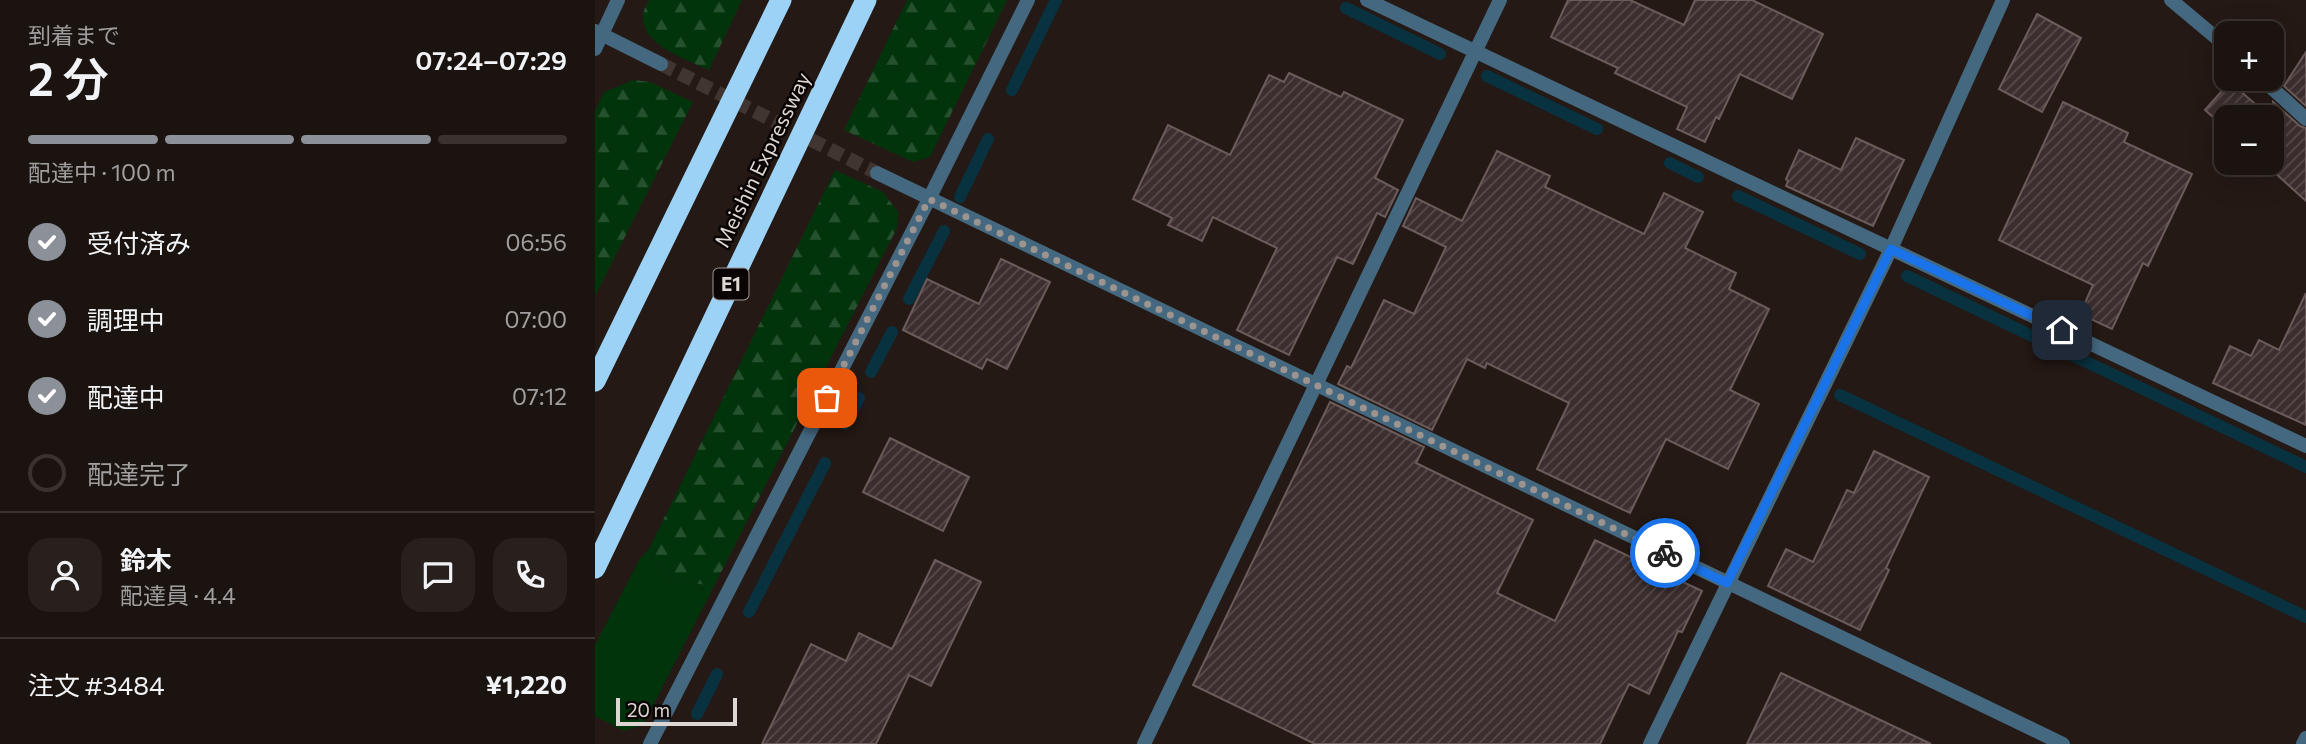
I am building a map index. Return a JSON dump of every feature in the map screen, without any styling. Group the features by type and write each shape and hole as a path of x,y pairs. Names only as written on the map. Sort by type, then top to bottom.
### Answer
{"highway":[{"path":"595,382 781,0"},
{"name":"Meishin Expressway","path":"595,568 866,0"}],"street":[{"path":"595,49 599,33 618,0"},
{"path":"650,744 1028,0"},
{"path":"1367,0 2306,446"},
{"path":"1144,744 1500,0"},
{"path":"1650,744 1891,249 2003,0"},
{"path":"2172,0 2214,36"},
{"path":"599,33 661,64"},
{"path":"2275,91 2306,119"},
{"path":"877,173 2063,744"},
{"path":"2303,744 2306,738"}],"green space":[{"path":"649,0 742,0 709,70 667,50 649,35 644,26 643,15"},
{"path":"907,0 1007,0 930,157 913,162 844,130"},
{"path":"634,80 650,82 693,102 595,296 595,111 604,92"},
{"path":"835,170 883,192 898,212 897,228 714,586 671,580 649,549"},
{"path":"649,549 671,580 714,586 643,725 624,731 595,716 595,645 639,560"}],"building":[{"path":"1568,0 1630,0 1684,25 1695,0 1752,0 1823,34 1792,99 1740,74 1705,142 1677,129 1687,107 1615,73 1618,68 1551,37"},
{"path":"2037,14 2081,38 2042,112 1999,89"},
{"path":"2306,52 2306,106 2284,86"},
{"path":"1289,73 1341,97 1344,92 1403,120 1375,178 1398,190 1385,217 1377,213 1353,264 1337,257 1289,355 1237,330 1277,248 1213,217 1202,241 1168,225 1172,218 1133,199 1168,125 1230,155 1269,75 1284,82"},
{"path":"2222,91 2240,91 2256,105 2214,105 2214,118 2205,110"},
{"path":"2063,102 2128,133 2124,142 2192,174 2148,266 2143,263 2112,329 2080,314 2093,285 1999,240"},
{"path":"2284,112 2306,128 2306,201 2277,175 2284,175"},
{"path":"1856,138 1904,160 1873,226 1786,186 1786,179 1799,150 1841,170"},
{"path":"1497,151 1550,176 1545,187 1644,234 1664,193 1703,212 1685,248 1736,273 1729,289 1769,309 1730,390 1759,404 1728,469 1666,439 1630,513 1537,469 1569,403 1487,363 1485,368 1467,359 1432,430 1338,384 1347,366 1351,368 1384,300 1414,314 1446,247 1403,226 1416,198 1462,221"},
{"path":"1001,259 1050,282 1007,369 987,359 982,369 903,330 927,279 979,304"},
{"path":"2306,293 2306,425 2213,383 2230,346 2251,356 2259,340 2279,350"},
{"path":"1330,402 1424,447 1416,463 1533,520 1497,593 1555,621 1595,540 1702,591 1682,632 1678,631 1649,694 1629,684 1600,744 1315,744 1193,685"},
{"path":"890,438 969,477 943,531 863,492"},
{"path":"1874,451 1929,477 1860,630 1768,586 1786,549 1813,562 1847,490 1854,493"},
{"path":"935,560 981,582 931,686 909,675 876,744 762,744 811,644 846,661 859,633 892,649"},
{"path":"1781,673 1931,744 1747,744"}],"waterway":[{"path":"1012,90 1056,0"},
{"path":"1346,8 1440,54"},
{"path":"1487,76 1597,129"},
{"path":"960,197 988,139"},
{"path":"1670,163 1698,177"},
{"path":"1738,196 1860,254"},
{"path":"909,299 944,231"},
{"path":"1907,276 2306,467"},
{"path":"871,372 892,332"},
{"path":"1840,395 2306,617"},
{"path":"845,424 859,398"},
{"path":"749,612 825,463"},
{"path":"697,714 717,674"}],"tunnel":[{"path":"661,64 877,173"}],"way so far":[{"path":"827,398 929,199 1665,553"}],"route":[{"path":"1665,553 1727,583 1891,249 2062,330"}]}
